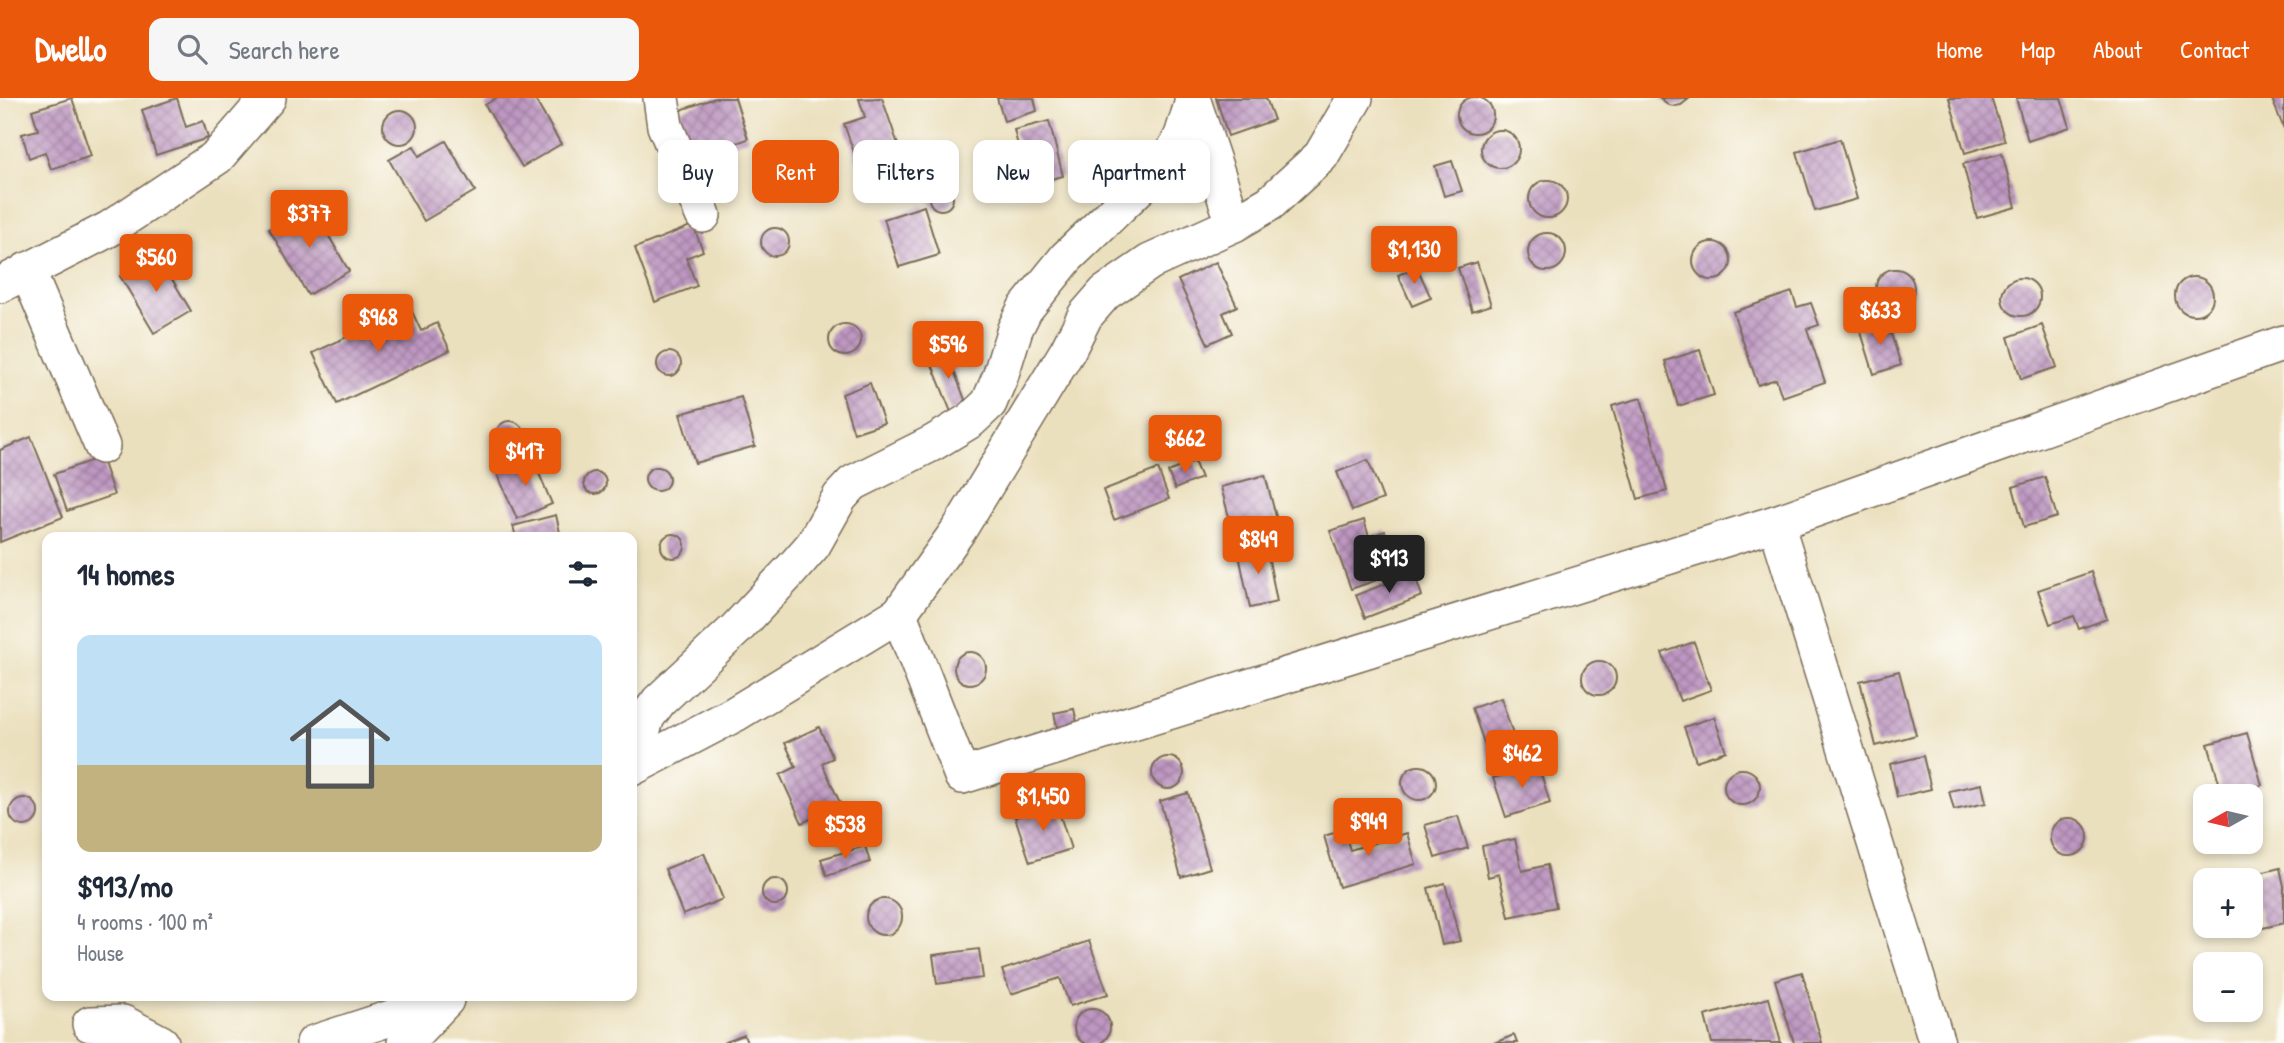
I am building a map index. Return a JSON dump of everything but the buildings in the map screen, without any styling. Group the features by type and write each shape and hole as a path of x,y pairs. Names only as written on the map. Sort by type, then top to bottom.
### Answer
{"street":[{"path":"102,446 13,277 109,229 217,157 268,98"},
{"path":"661,98 666,126 703,215"},
{"path":"637,765 735,714 899,614 960,528 1068,350 1085,316 1105,293 1150,262 1234,224 1270,203 1321,156 1355,98"},
{"path":"1192,99 1234,224"},
{"path":"637,746 647,717 659,701 737,628 813,545 833,509 853,483 933,443 971,420 989,403 1015,329 1025,309 1067,257 1170,158 1182,136 1192,99"},
{"path":"899,614 962,776 1776,523 2284,343"},
{"path":"1776,523 1937,1043"},
{"path":"314,1043 440,1001"},
{"path":"405,1043 446,1001"},
{"path":"90,1024 123,1023 161,1043"}]}
